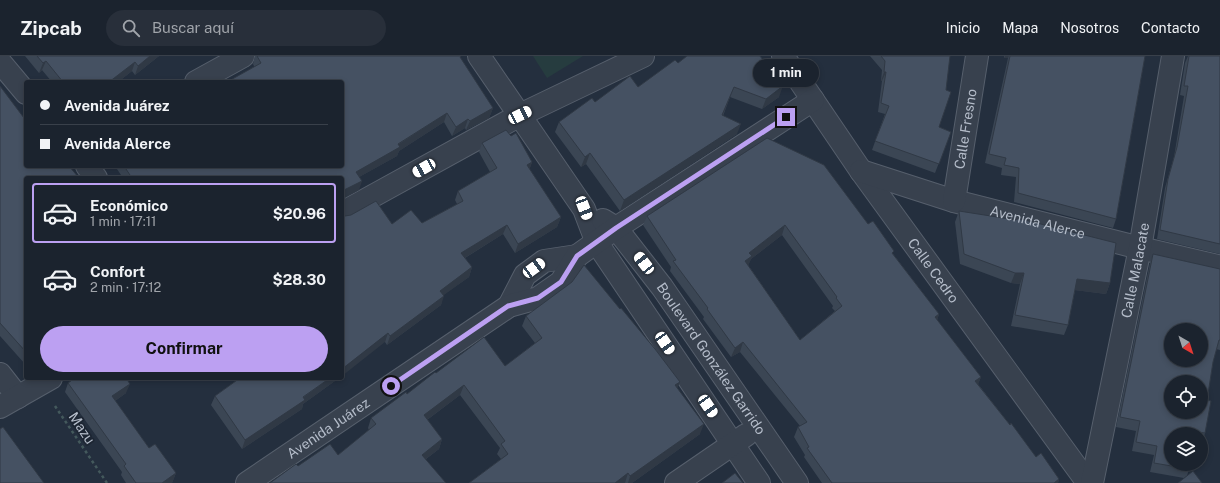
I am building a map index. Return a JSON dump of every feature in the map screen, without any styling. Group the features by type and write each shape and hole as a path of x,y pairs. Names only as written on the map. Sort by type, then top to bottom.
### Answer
{"street":[{"path":"200,80 243,56"},
{"name":"Boulevard González Garrido","path":"479,56 584,208 597,243 759,483"},
{"path":"344,212 520,115 643,56"},
{"name":"Calle Cedro","path":"783,56 861,171 1088,483"},
{"name":"Calle Fresno","path":"954,201 977,56"},
{"name":"Calle Malacate","path":"1092,483 1140,248 1173,56"},
{"path":"0,62 24,91"},
{"path":"597,243 616,228 813,100"},
{"name":"Avenida Alerce","path":"861,171 954,201 1218,266"},
{"name":"Boulevard González Garrido","path":"584,208 616,228 662,287 797,483"},
{"name":"Avenida Juárez","path":"247,483 508,306 525,276 544,261 577,256 597,243"},
{"path":"0,374 9,402 46,381"},
{"path":"676,483 758,427"}],"path":[{"name":"Mazu","path":"46,381 107,483"}],"green space":[{"path":"533,56 583,56 547,78"}],"building":[{"path":"37,56 150,56 138,66 135,62 112,80 61,80 46,61 43,63"},
{"path":"257,56 460,56 493,108 470,121 468,119 456,127 447,113 398,144 400,147 356,172 362,181 344,190 344,176 131,176 125,168 344,168 344,80 231,80 261,63"},
{"path":"687,56 760,56 783,86 766,99 734,87 722,115 741,124 624,200 590,153 585,157 559,122 592,98 595,102 630,76 638,87 675,60 678,63"},
{"path":"881,56 950,56 946,90 951,92 939,127 951,132 939,164 875,141 889,106 881,103 886,72 884,72 885,61"},
{"path":"1010,56 1145,56 1116,219 1018,193 1019,168 1004,165 1006,158 989,154"},
{"path":"1189,56 1220,56 1220,244 1160,230 1168,179 1177,147 1188,86 1184,86"},
{"path":"0,86 24,118 24,168 71,168 77,176 24,176 24,350 0,323"},
{"path":"506,130 511,136 516,133 532,162 527,165 561,217 518,244 507,225 461,253 472,267 440,291 444,296 390,336 388,333 344,367 344,216 351,215 376,201 392,224 411,210 422,223 463,201 458,191 497,168 482,143"},
{"path":"767,138 824,165 868,224 873,221 894,251 892,253 939,314 935,317 981,377 975,381 1010,425 1011,423 1036,457 1041,453 1059,479 1054,483 832,483 807,448 809,447 798,427 807,422 743,342 735,348 707,309 708,308 673,261 676,260 647,216","holes":["785,225 837,297 836,298 842,306 800,340 745,261 752,256 749,253"]},
{"path":"959,211 1016,220 1021,219 1116,243 1110,283 1077,279 1068,325 1015,315 1024,273 1015,273 964,254"},
{"path":"1153,254 1220,269 1220,340 1213,362 1208,394 1208,375 1164,375 1164,419 1208,419 1206,427 1164,427 1164,465 1154,463 1157,446 1136,442 1140,421 1120,417"},
{"path":"584,265 655,349 680,382 675,385 704,424 630,476 628,473 615,483 469,483 508,454 501,444 505,441 464,385 424,415 442,439 422,455 446,483 270,483 296,464 298,466 330,444 338,455 376,424 371,418 406,392 407,394 484,337 505,366 542,338 526,316 572,282"},
{"path":"72,380 127,380 130,384 112,396 149,448 155,444 176,473 162,483 136,483 124,466 126,464 68,383"},
{"path":"237,380 327,380 303,397 305,400 245,440 215,396"},
{"path":"1208,400 1211,401 1208,417"},
{"path":"3,427 44,483 0,483 0,429"},
{"path":"1193,471 1202,483 1178,483"},
{"path":"735,473 743,483 722,483"}],"route":[{"path":"391,386 508,306 538,298 561,282 577,256 616,228 786,117"}]}
